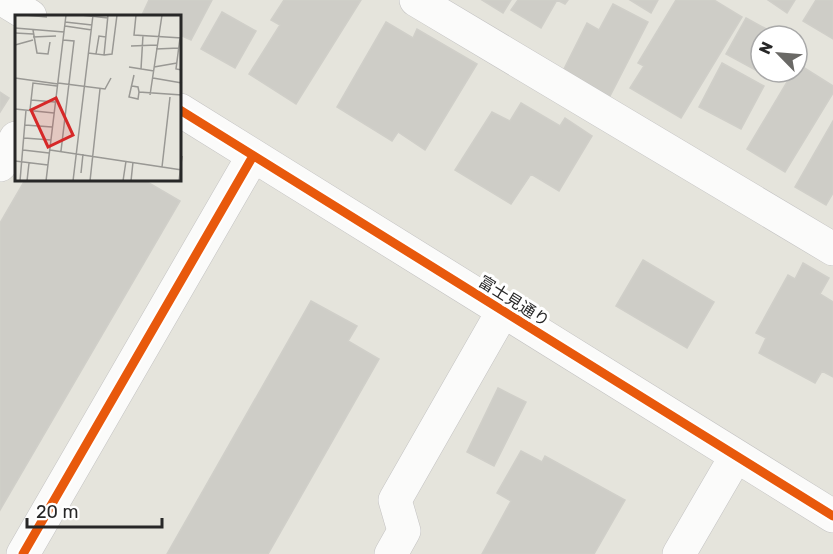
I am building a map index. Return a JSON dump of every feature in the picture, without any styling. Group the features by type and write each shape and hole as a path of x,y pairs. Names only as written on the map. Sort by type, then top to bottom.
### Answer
{"street":[{"path":"3,0 28,15"},
{"path":"416,0 833,249"},
{"name":"富士見通り","path":"182,111 833,516"},
{"path":"0,165 15,140"},
{"path":"23,554 253,156"},
{"path":"391,554 404,531 395,500 503,312"},
{"path":"679,554 736,456"}],"building":[{"path":"149,0 212,0 191,40 182,36 182,15 142,15"},
{"path":"284,0 361,0 296,104 249,74 280,25 271,20"},
{"path":"482,0 511,0 503,13"},
{"path":"518,0 557,0 541,28 511,10"},
{"path":"630,0 658,0 651,13"},
{"path":"676,0 714,0 742,17 681,118 630,88 644,66 638,63"},
{"path":"768,0 795,0 787,13"},
{"path":"816,0 833,0 833,39 803,21"},
{"path":"613,4 648,22 609,98 562,73 587,23 599,30"},
{"path":"222,12 256,31 235,68 201,49"},
{"path":"746,18 757,24 749,24 749,66 726,54"},
{"path":"386,22 413,38 417,29 477,64 425,150 398,132 392,141 337,107"},
{"path":"722,63 749,78 749,84 764,86 741,129 699,107"},
{"path":"809,71 833,86 833,93 785,172 747,149 786,84 809,84"},
{"path":"0,92 9,98 0,112"},
{"path":"521,103 560,126 565,118 592,136 559,191 531,174 511,204 455,170 492,112 510,121"},
{"path":"833,121 833,193 826,205 795,187"},
{"path":"24,182 147,182 180,201 0,510 0,223"},
{"path":"643,260 714,302 687,348 616,306"},
{"path":"803,263 829,278 820,294 833,302 833,377 822,371 815,383 759,353 766,338 756,333 788,275 795,279"},
{"path":"311,301 357,326 348,341 379,359 268,554 167,554"},
{"path":"498,388 526,402 494,466 467,452"},
{"path":"521,451 542,462 545,456 625,500 594,554 482,554 511,501 497,493"}],"cycle path":[{"path":"182,111 833,516"},
{"path":"23,554 253,156"}]}
